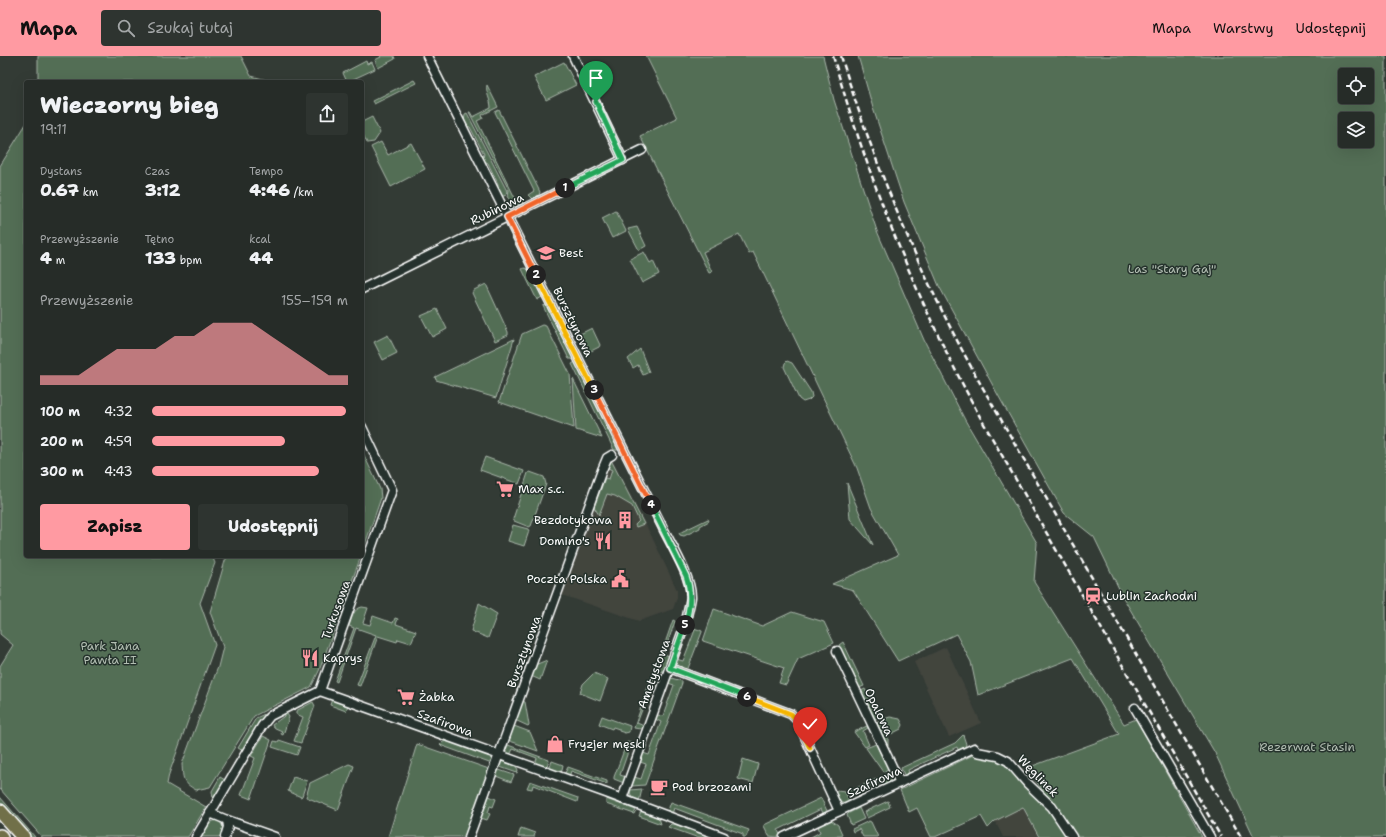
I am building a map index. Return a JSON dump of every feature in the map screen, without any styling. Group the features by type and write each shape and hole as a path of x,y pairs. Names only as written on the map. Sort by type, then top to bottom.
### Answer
{"main road":[{"path":"0,811 23,837"}],"street":[{"name":"Bursztynowa","path":"427,56 623,449"},
{"path":"573,56 623,160"},
{"name":"Rubinowa","path":"364,288 642,150"},
{"name":"Turkusowa","path":"320,691 392,490 364,431"},
{"name":"Ametystowa","path":"622,799 686,622 691,598 690,587 686,576 623,449"},
{"name":"Bursztynowa","path":"469,837 602,470 607,458 612,455"},
{"name":"Opalowa","path":"837,652 900,783"},
{"path":"670,668 791,714 797,720 839,811"},
{"path":"196,837 262,726 270,716 320,691"},
{"name":"Szafirowa","path":"320,691 499,754 724,837"},
{"path":"1135,708 1210,837"},
{"name":"Szafirowa","path":"784,837 974,748"},
{"name":"Węglinek","path":"974,748 977,752 998,756 1008,761 1027,783 1052,807 1072,837"},
{"path":"210,813 275,837"},
{"path":"225,837 228,826 227,820"}],"shaded area":[{"path":"611,458 651,535 677,590 677,598 673,609 639,621 562,595"},
{"path":"946,647 981,723 949,737 914,662"},
{"path":"1023,807 1038,837 1003,837 995,821"}],"green space":[{"path":"38,56 241,56 251,76 267,80 38,80"},
{"path":"380,56 394,56 395,59 378,68 375,60 381,57"},
{"path":"646,56 823,56 834,100 877,231 924,340 965,420 1037,543 1034,582 1124,724 1136,719 1202,837 1039,837 1023,807 995,821 988,828 981,816 935,837 931,837 917,808 909,812 900,790 975,754 1004,759 1015,776 1041,799 1048,798 1027,768 1119,734 1073,658 978,695 971,662 956,634 898,661 853,590 832,584 898,555 871,508 857,468 753,252 749,254 739,234 703,252 712,272 709,273 640,136 677,118"},
{"name":"Las \"Stary Gaj\"","path":"858,56 1386,56 1386,837 1254,837 1215,753 1124,599 1094,537 1064,513 998,395 939,286 904,202 873,108"},
{"path":"366,61 367,64 372,62 375,69 351,80 346,80 343,73"},
{"path":"564,62 576,85 546,100 534,77"},
{"path":"414,80 416,83 374,104 372,101"},
{"path":"487,85 498,107 482,115 483,118 477,121 516,200 522,198 523,202 515,206 513,206 508,196 509,190 469,112 473,117 491,108"},
{"path":"499,110 540,192 539,195 532,199 528,195 534,191 495,112"},
{"path":"467,113 507,191 506,195 501,197 497,189 498,184 488,163 482,159 484,154 470,127 466,126 464,122 465,114"},
{"path":"372,117 380,133 374,142 367,143 364,136 364,121"},
{"name":"Park Jana Pawła II","path":"24,127 24,558 213,558 215,563 200,603 215,645 169,774 167,784 206,807 188,837 42,837 0,789 0,666 13,645 0,634 0,166"},
{"path":"381,142 388,155 411,143 425,169 391,187 371,147"},
{"path":"616,211 626,231 612,238 602,218"},
{"path":"637,227 646,246 639,250 628,229"},
{"path":"644,252 650,263 653,261 659,274 642,283 630,259"},
{"path":"522,269 528,269 542,297 537,300"},
{"path":"486,284 508,332 508,335 495,341 472,293 474,290"},
{"path":"546,305 573,359 569,359 543,306"},
{"path":"437,309 447,329 432,337 421,316"},
{"path":"542,325 546,326 570,374 574,428 499,402 522,334"},
{"path":"592,328 600,345 587,353 578,335"},
{"path":"388,335 397,353 383,360 374,342"},
{"path":"514,339 496,398 436,380 435,377"},
{"path":"640,349 649,372 643,375 638,365 633,368 628,359"},
{"path":"787,361 792,363 811,392 812,397 809,400 803,402 799,399 784,367"},
{"path":"575,362 618,450 614,450 572,364"},
{"path":"573,379 602,438 576,430"},
{"path":"364,455 380,489 381,498 364,547"},
{"path":"485,457 524,471 519,484 480,470"},
{"path":"611,460 644,524 636,527 635,525 639,521 632,506 615,496 607,494 599,515 594,507 605,478 609,479 612,470 608,468"},
{"path":"530,472 544,477 546,484 531,526 529,527 514,521 513,519 528,473"},
{"path":"847,483 873,545 850,519"},
{"path":"708,519 709,521 700,526 700,528 684,536 680,535 679,533"},
{"path":"513,525 528,529 529,531 524,546 508,541"},
{"path":"227,558 360,558 319,671 311,687 254,716 210,787 196,790 188,785 184,780 182,764 218,667 223,647 210,612"},
{"path":"479,603 497,614 488,638 471,631"},
{"path":"359,608 368,608 363,623 370,625 373,616 393,623 395,618 398,619 396,624 416,631 411,643 398,639 397,642 378,636 360,686 357,685 376,635 356,628 337,682 335,681 354,628 349,626 352,617"},
{"path":"714,609 762,626 792,612 824,622 834,643 798,659 786,685 779,683 784,668 703,641"},
{"path":"673,620 675,621 664,654 669,656 664,671 655,672"},
{"path":"689,626 702,632 687,671 677,667 676,659 683,661 695,630 688,627"},
{"path":"843,642 864,686 859,688 839,645"},
{"path":"547,660 540,680 531,676 535,665"},
{"path":"594,673 608,679 600,701 580,693 583,684"},
{"path":"662,675 661,680 654,678 637,723 644,726 640,729 634,728 651,678"},
{"path":"671,678 682,681 682,683 645,785 632,786 634,777 641,779 646,764 640,762 643,753 649,755 661,722 655,719 657,715 663,716 674,685 668,683"},
{"path":"865,689 879,717 875,719 861,691"},
{"path":"332,699 348,705 346,711 330,705"},
{"path":"313,702 315,706 301,743 294,741 303,717 296,714 296,711"},
{"path":"521,702 525,702 528,726 515,720"},
{"path":"273,710 261,721 243,751 238,748 256,718"},
{"path":"287,714 289,717 283,735 281,734 282,731 273,727 272,725"},
{"path":"602,716 630,726 629,732 625,733 619,731 619,729 613,727 612,729 599,724"},
{"path":"890,717 900,719 903,725 901,729 891,734 884,719"},
{"path":"881,721 888,738 888,748 877,723"},
{"path":"514,726 530,732 538,751 508,739"},
{"path":"867,726 868,728 863,731 869,745 865,747 854,732"},
{"path":"963,735 966,744 964,749 959,752 957,747 908,770 910,775 905,777 901,768 955,743"},
{"path":"263,736 271,740 251,799 241,795 255,758 251,756"},
{"path":"279,740 300,747 297,755 272,747 274,741 278,742"},
{"path":"447,741 494,758 492,764 440,745"},
{"path":"627,742 631,743 620,775 626,777 624,783 614,779 614,777"},
{"path":"417,744 489,769 465,837 388,837"},
{"path":"876,744 888,769 883,772 866,748"},
{"path":"508,745 549,760 546,769 535,765 537,758 513,749 510,755 503,753"},
{"path":"743,759 758,764 753,783 738,779"},
{"path":"500,760 516,766 518,770 517,773 500,767"},
{"path":"552,761 563,765 561,774 549,770"},
{"path":"349,764 354,766 338,810 306,797 310,783"},
{"path":"568,767 607,781 607,784 571,771 569,777 564,775"},
{"path":"499,770 514,775 511,782 496,776 495,774"},
{"path":"890,773 891,780 885,786 882,781 849,796 847,792"},
{"path":"220,777 225,780 213,800 212,791"},
{"path":"293,777 307,781 301,797 288,791"},
{"path":"530,781 578,798 577,802 533,785 532,789 527,788"},
{"path":"642,789 639,802 631,797 630,790"},
{"path":"835,792 845,792 850,802 846,804 839,802"},
{"path":"489,796 496,799 493,807 490,806 488,813 490,814 487,820 481,818 480,816 487,797"},
{"path":"0,797 35,837 30,837 0,803"},
{"path":"821,798 828,813 824,815 821,809 778,830 780,835 777,837 769,836 764,825"},
{"path":"606,799 636,810 634,814 606,804"},
{"path":"888,801 890,807 867,818 864,812"},
{"path":"671,802 749,830 746,837 743,837 743,834 674,808 672,814 667,813"},
{"path":"859,808 864,819 851,825 847,815"},
{"path":"641,811 659,818 661,824 639,816"},
{"path":"218,820 223,827 220,837 200,837 209,824"},
{"path":"831,820 838,825 842,834 841,836 811,837 820,832 818,826"},
{"path":"869,821 871,822 878,837 863,837 859,829 853,832 852,829"},
{"path":"671,824 710,837 696,837 668,827"},
{"path":"521,828 535,833 534,837 518,837"}],"railway":[{"path":"833,56 863,151 898,244 917,290 960,380 1221,837"},
{"path":"841,56 869,141 885,182 920,264 959,344 1241,837"}],"place":[{"name":"Best","path":"546,253"},
{"name":"Max s.c.","path":"505,489"},
{"name":"Bezdotykowa","path":"625,520"},
{"name":"Domino's","path":"603,541"},
{"name":"Poczta Polska","path":"620,579"},
{"name":"Lublin Zachodni","path":"1093,596"},
{"name":"Kaprys","path":"310,658"},
{"name":"Żabka","path":"406,697"},
{"name":"Fryzjer męski","path":"555,744"},
{"name":"Pod brzozami","path":"659,787"}],"route":[{"path":"596,102 623,160 507,217 662,526 690,587 691,598 686,622 670,668 791,714 797,720 810,748"}],"park label":[{"name":"Rezerwat Stasin","path":"1307,747"}]}
